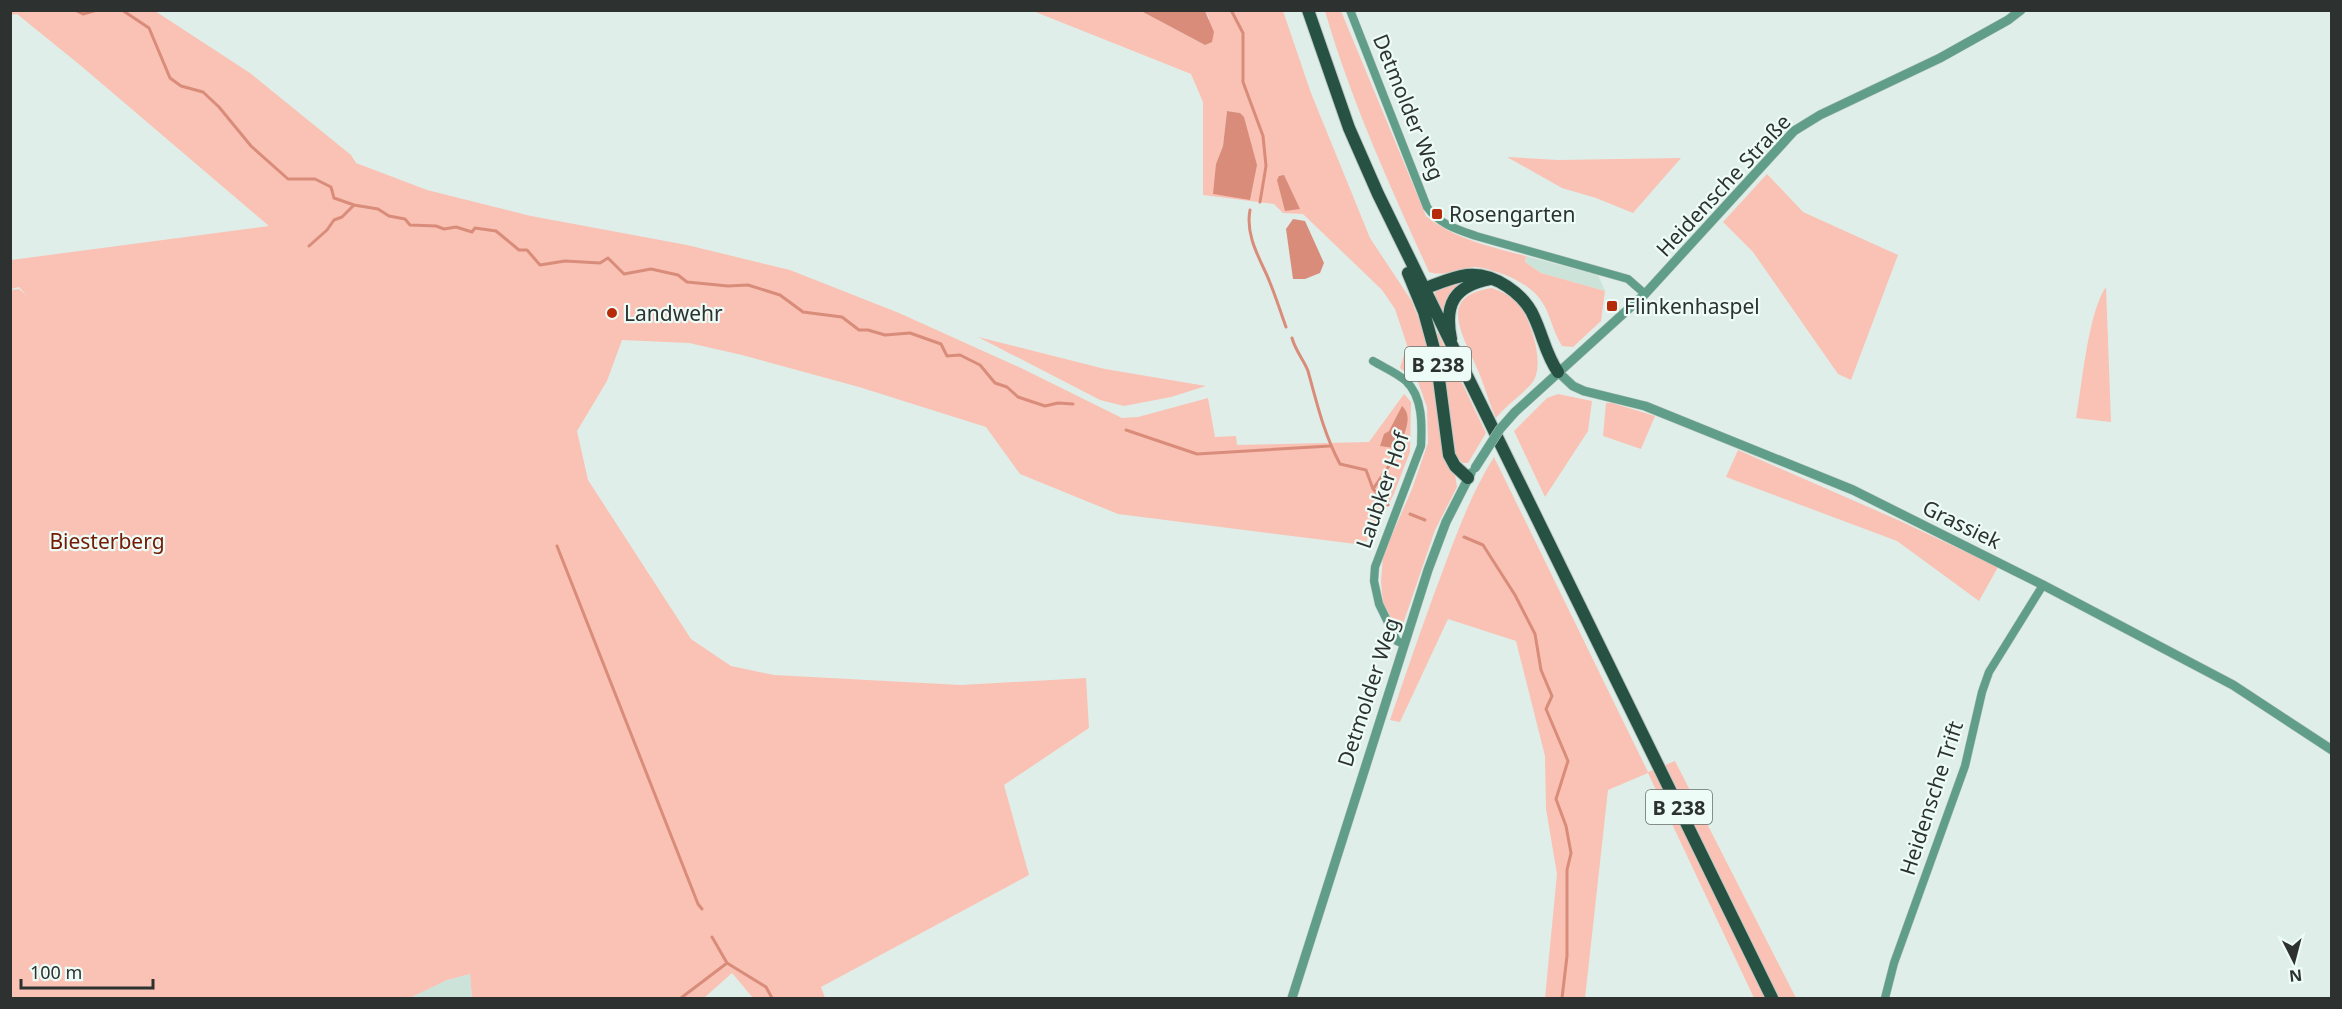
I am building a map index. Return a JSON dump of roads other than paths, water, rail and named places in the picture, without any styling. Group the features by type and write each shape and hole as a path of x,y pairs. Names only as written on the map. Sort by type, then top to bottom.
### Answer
{"main road":[{"name":"B 238","path":"1308,10 1349,128 1403,248 1772,999"},
{"name":"B 238","path":"1403,248 1410,281 1424,312 1436,356 1449,455 1455,466 1471,473"},
{"path":"1423,289 1476,274 1510,288 1527,304 1536,320 1550,361 1558,372"},
{"path":"1454,351 1449,316 1450,306 1455,296 1464,288 1491,279"}],"street":[{"name":"Detmolder Weg","path":"1350,10 1427,207 1433,216 1451,227 1476,236 1628,279 1646,294"},
{"name":"Heidensche Straße","path":"1515,412 1646,294 1794,131 1820,115 1940,58 2008,20 2021,10"},
{"name":"Laubker Hof","path":"1373,361 1406,381 1412,388 1420,410 1422,428 1421,446 1379,553 1374,581 1379,604 1396,641 1404,644"},
{"name":"Grassiek","path":"1558,372 1573,386 1584,391 1645,406 1852,490 2043,585 2233,684 2331,750"},
{"name":"Detmolder Weg","path":"1292,999 1436,546 1471,473 1500,429 1515,412"},
{"name":"Heidensche Trift","path":"1885,999 1894,963 1965,766 1982,692 1989,672 2043,585"}],"waterway":[{"path":"75,10 83,14 97,10"},
{"path":"122,10 149,28 170,78 181,86 203,92 219,107 251,146 288,179 315,179 331,187 334,198 354,205 378,209 389,216 405,219 410,225 436,226 444,229 456,227 472,232 475,228 496,231 519,250 527,250 540,265 565,261 600,263 608,258 624,274 651,269 678,275 687,282 728,286 748,285 780,295 803,312 842,317 859,330 885,335 910,333 941,344 947,356 960,355 980,365 995,383 1007,387 1018,397 1045,406 1058,403 1073,404"},
{"path":"1231,10 1243,33 1243,82 1263,136 1266,166 1260,202"},
{"path":"309,246 327,230 334,220 342,217 354,205"},
{"path":"1250,210 1249,225 1252,240 1286,327"},
{"path":"1292,338 1308,371 1325,430 1340,464 1366,470 1373,489 1388,505"},
{"path":"1126,430 1197,454 1330,446"},
{"path":"1373,489 1391,463 1394,448"},
{"path":"1410,514 1425,520"},
{"path":"1464,537 1483,545 1515,595 1535,634 1541,670 1552,696 1546,709 1568,761 1556,799 1566,826 1571,853 1567,870 1567,956 1562,998"},
{"path":"557,546 698,904 702,909"},
{"path":"712,937 727,963 766,987 772,998"},
{"path":"681,998 727,963"}],"place":[{"name":"Rosengarten","path":"1437,214"},
{"name":"Flinkenhaspel","path":"1612,306"},
{"name":"Landwehr","path":"612,313"}],"park label":[{"name":"Biesterberg","path":"107,541"}]}
